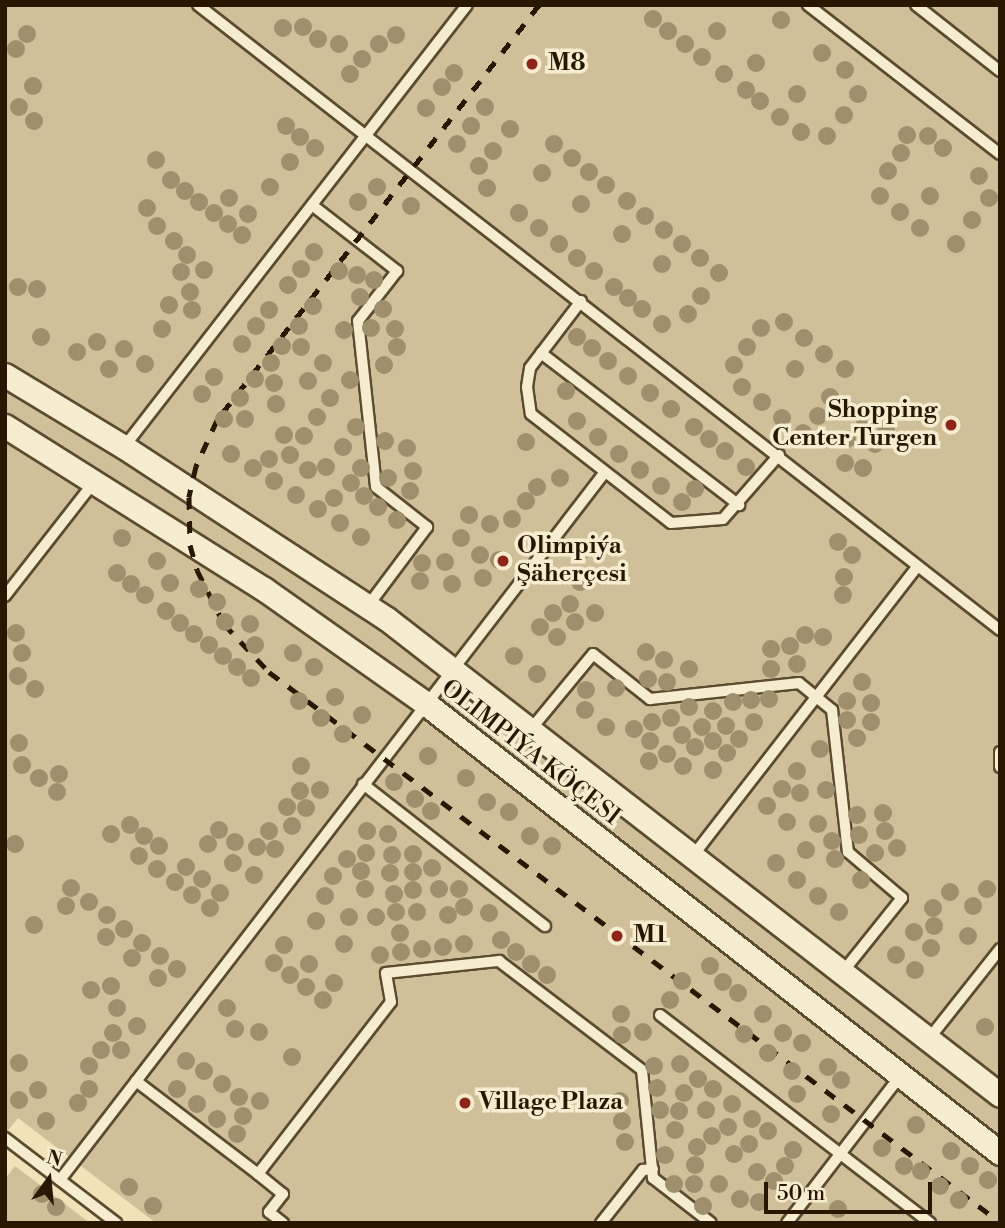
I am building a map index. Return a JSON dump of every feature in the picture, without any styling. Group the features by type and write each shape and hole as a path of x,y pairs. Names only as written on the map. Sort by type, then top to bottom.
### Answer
{"street":[{"name":"OLIMPIÝA KÖÇESI","path":"5,375 124,447 368,606 454,668 692,857 1000,1095"},
{"name":"OLIMPIÝA KÖÇESI","path":"5,426 264,589 425,703 1000,1153"}],"lane":[{"path":"198,5 779,455 1000,630"},
{"path":"124,447 467,5"},
{"path":"916,5 1000,71"},
{"path":"809,6 1000,154"},
{"path":"312,205 397,271 358,321 376,487 427,527 368,606"},
{"path":"580,301 541,353 528,378 531,414 605,472 671,523 723,519 779,455"},
{"path":"541,353 738,505"},
{"path":"60,1180 605,472"},
{"path":"5,596 96,481"},
{"path":"692,857 918,566"},
{"path":"531,729 593,654 650,699 799,683 832,709 848,852 902,898 842,973"},
{"path":"1000,752 1000,767"},
{"path":"363,784 545,926"},
{"path":"928,1040 1000,949"},
{"path":"258,1174 391,1002 386,973 491,960 507,965 642,1070 653,1178 711,1223"},
{"path":"660,1015 930,1223"},
{"path":"787,1223 901,1075"},
{"path":"136,1081 283,1194 269,1212 282,1223"},
{"path":"7,1142 116,1223"},
{"path":"601,1223 643,1170 653,1169"}],"shaded area":[{"name":"Olimpiýa Şäherçesi","path":"5,5 1000,5 1000,1223 156,1223 18,1118 5,1134"},
{"path":"15,1166 90,1223 5,1223 5,1179"}],"railway":[{"path":"539,5 217,420 196,466 189,497 190,545 197,570 224,624 269,672 1000,1222"}],"place":[{"name":"M8","path":"532,64"},
{"name":"Shopping Center Turgen","path":"951,425"},
{"name":"Olimpiýa Şäherçesi","path":"503,561"},
{"name":"M1","path":"617,936"},
{"name":"Village Plaza","path":"465,1103"}]}
